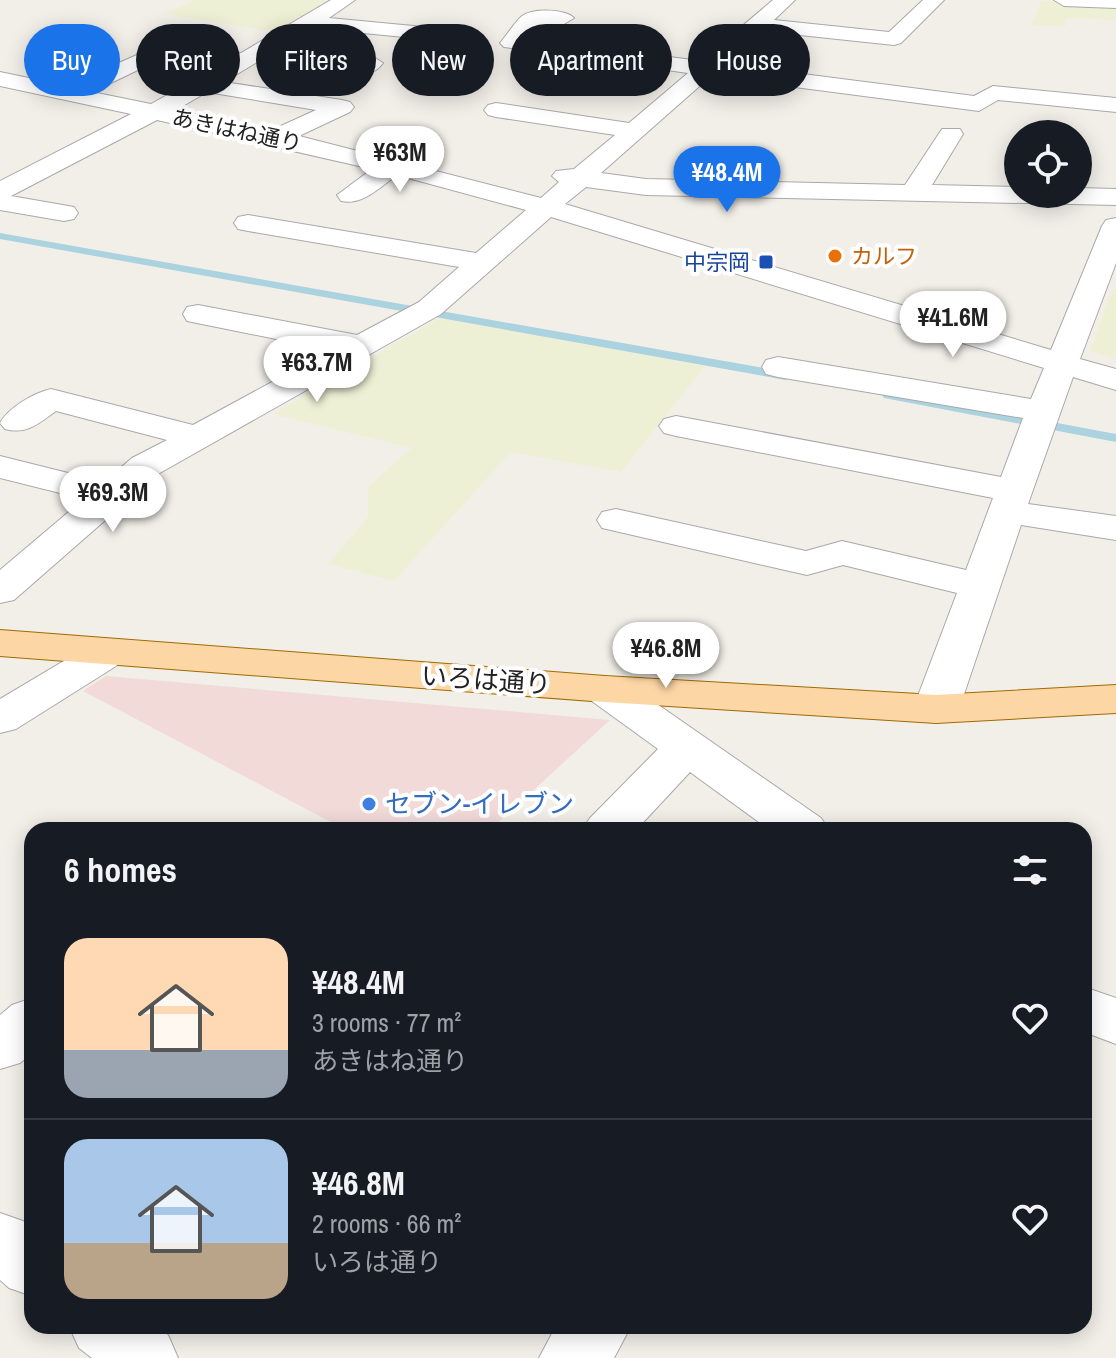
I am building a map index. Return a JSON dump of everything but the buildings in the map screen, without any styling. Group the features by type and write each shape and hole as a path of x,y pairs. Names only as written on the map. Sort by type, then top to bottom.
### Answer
{"main road":[{"name":"いろは通り","path":"0,643 605,689 936,709 1116,699"}],"street":[{"path":"306,24 345,0"},
{"path":"758,24 785,0"},
{"path":"810,30 894,39 934,0"},
{"path":"1064,0 1116,2"},
{"path":"564,18 531,19 511,43 688,66"},
{"path":"310,22 392,30"},
{"path":"120,70 164,49 245,60"},
{"path":"240,63 256,53"},
{"name":"あきはね通り","path":"0,79 24,84"},
{"path":"810,83 978,105 1116,105"},
{"path":"0,591 145,466 419,315 549,208 688,86"},
{"path":"240,91 342,107 275,138"},
{"name":"あきはね通り","path":"79,96 343,153 549,208 1116,380"},
{"path":"0,191 184,96"},
{"path":"920,193 918,183 978,105"},
{"path":"496,110 637,131"},
{"path":"343,153 502,170"},
{"path":"0,162 40,170"},
{"path":"350,195 393,166"},
{"path":"534,173 646,187 1116,197"},
{"path":"0,202 64,213"},
{"path":"248,223 484,263"},
{"path":"936,709 1062,364 1109,263 1116,226"},
{"path":"198,314 362,346"},
{"path":"778,367 1027,455 1116,528"},
{"path":"17,422 51,399 198,437"},
{"path":"687,416 1027,455"},
{"path":"0,467 111,495"},
{"path":"616,520 807,563 842,553 980,586"},
{"path":"0,719 109,652"},
{"path":"605,689 793,822"},
{"path":"615,822 687,747"},
{"path":"1092,1012 1116,1022"},
{"path":"0,1047 24,1027"},
{"path":"0,1241 24,1260"},
{"path":"573,1358 591,1334"}],"shaded area":[{"path":"106,676 610,720 499,822 331,822 83,691"}],"green space":[{"path":"194,0 328,1 287,24 256,24 256,29 240,24 166,14"},
{"path":"1041,1 1116,4 1116,20 1066,18 1065,27 1032,25"},
{"path":"1112,289 1116,290 1116,359 1090,351"},
{"path":"440,318 705,366 621,472 511,452 394,581 328,564 368,517 368,487 411,448 272,414"}],"waterway":[{"path":"0,236 786,376"},
{"path":"888,395 1116,438"}],"place":[{"name":"カルフ","path":"835,256"},
{"name":"中宗岡","path":"766,262"},
{"name":"セブン-イレブン","path":"369,804"}]}
